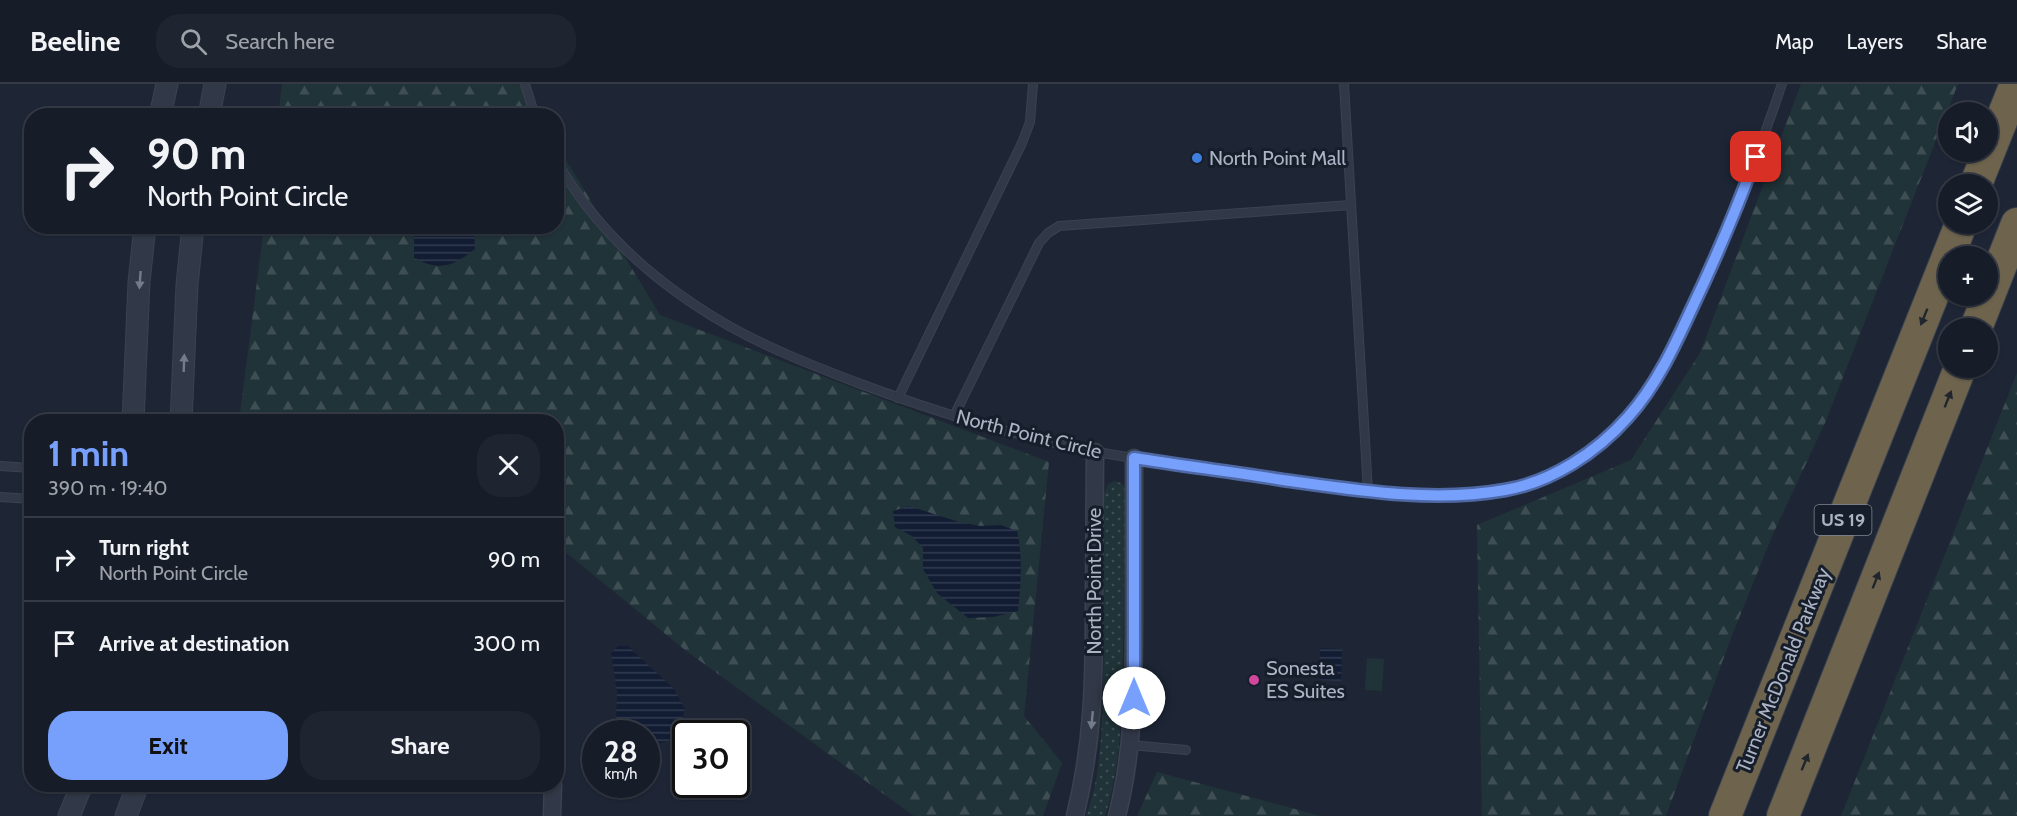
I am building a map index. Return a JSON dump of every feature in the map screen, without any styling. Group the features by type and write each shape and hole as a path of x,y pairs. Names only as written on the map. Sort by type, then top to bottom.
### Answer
{"highway":[{"path":"1980,174 2016,84"},
{"path":"1980,318 2017,224"},
{"name":"Turner McDonald Parkway","path":"1725,816 1957,234"},
{"name":"US 19","path":"1783,816 1956,378"}],"street":[{"path":"162,108 167,84"},
{"path":"210,108 215,84"},
{"path":"133,414 144,234"},
{"path":"181,414 187,285 192,234"},
{"name":"North Point Drive","path":"1075,816 1090,741 1094,696 1095,452"},
{"name":"North Point Drive","path":"1117,816 1130,745 1134,698 1134,458"},
{"path":"69,816 79,792"},
{"path":"126,816 135,792"},
{"path":"552,816 553,792"}],"lane":[{"path":"525,84 532,108"},
{"path":"898,398 1022,143 1030,122 1033,84"},
{"path":"1344,84 1368,490"},
{"name":"North Point Circle","path":"564,173 576,192 608,232 644,266 703,310 768,347 898,398 954,416 1095,452 1368,490 1443,495 1506,490 1547,477 1591,451 1624,422 1645,395 1658,373 1704,285 1751,172 1782,84"},
{"path":"954,416 1039,243 1059,226 1351,205"},
{"path":"0,466 24,468"},
{"path":"0,497 24,498"},
{"path":"1130,745 1186,750"}],"green space":[{"path":"282,84 519,84 534,108 279,108"},
{"path":"1801,84 1958,84 1951,102 1938,102 1938,135 1825,423 1773,534 1731,638 1666,816 1482,816 1477,525 1631,460 1700,353"},
{"path":"564,157 660,315 1049,462 1024,716 1062,763 1043,816 914,816 685,650 564,551 564,414 240,414 263,234 564,234"},
{"path":"2017,373 2017,816 1841,816"},
{"path":"1114,481 1126,488 1120,733 1115,775 1105,816 1086,816 1098,769 1101,736 1104,664 1104,494 1108,484"},
{"path":"1367,658 1384,659 1382,691 1365,690"},
{"path":"1157,772 1321,816 1137,816"}],"water":[{"path":"414,234 474,234 475,249 453,263 439,266 414,258"},
{"path":"909,506 959,522 980,526 1001,525 1017,531 1021,571 1018,611 993,617 968,618 937,593 923,569 923,548 912,536 895,527 893,511"},
{"path":"618,646 628,646 674,689 685,709 682,720 672,720 672,738 670,740 660,743 660,720 618,720 617,692 611,653"},
{"path":"1320,648 1342,649 1341,681 1319,680"}],"place":[{"name":"North Point Mall","path":"1197,158"},
{"name":"Sonesta ES Suites","path":"1254,680"}],"route":[{"path":"1134,698 1134,458 1323,486 1410,494 1474,494 1506,490 1547,477 1591,451 1629,416 1645,395 1682,330 1704,285 1756,157"}]}
